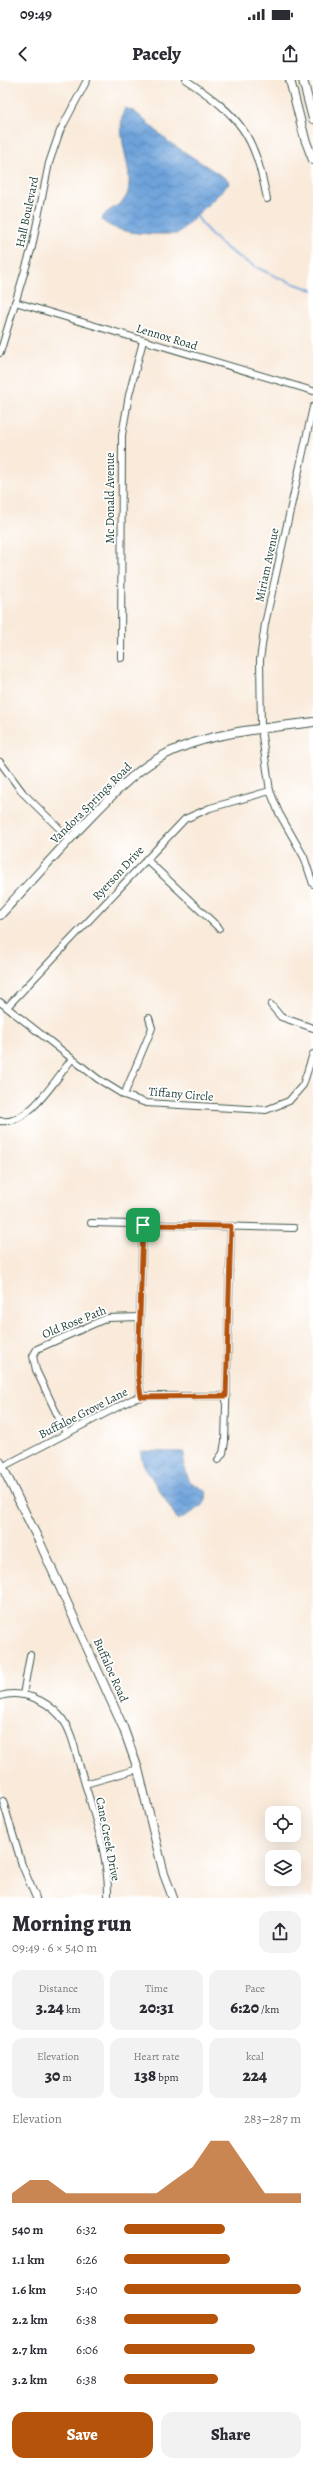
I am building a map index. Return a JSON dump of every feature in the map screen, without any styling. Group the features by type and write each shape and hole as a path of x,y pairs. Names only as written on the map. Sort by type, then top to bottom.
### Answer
{"street":[{"name":"Hall Boulevard","path":"0,353 35,234 49,163 60,131 87,80"},
{"path":"186,80 230,111 246,133 257,155 267,199"},
{"path":"290,80 305,139 313,160"},
{"path":"303,80 313,119"},
{"name":"Lennox Road","path":"15,302 313,391"},
{"name":"Mc Donald Avenue","path":"121,658 122,436 129,395 143,341"},
{"name":"Miriam Avenue","path":"261,729 260,660 265,624 313,406"},
{"name":"Vandora Springs Road","path":"0,915 70,839 131,777 147,764 180,747 196,742 261,729 313,722"},
{"path":"261,729 270,791 279,813 304,857 313,884"},
{"path":"0,762 23,794 70,839"},
{"name":"Ryerson Drive","path":"7,1007 185,819 195,813 270,791"},
{"path":"146,859 219,928"},
{"name":"Tiffany Circle","path":"0,1002 72,1058 124,1095 146,1103 171,1106 266,1110 289,1101 303,1085 313,1054"},
{"path":"271,1005 281,1017 313,1028"},
{"path":"124,1095 152,1028 149,1018"},
{"path":"0,1121 21,1117 33,1108 72,1058"},
{"path":"91,1223 294,1228"},
{"path":"141,1397 138,1374 143,1225"},
{"path":"218,1460 223,1453 225,1442 231,1226"},
{"name":"Old Rose Path","path":"66,1434 36,1370 33,1356 37,1349 107,1318 140,1317"},
{"name":"Buffaloe Grove Lane","path":"1,1464 66,1434 133,1399 141,1397 226,1396"},
{"name":"Buffaloe Road","path":"1,1464 84,1640 123,1727 138,1769 173,1898"},
{"path":"23,1695 30,1655"},
{"name":"Cane Creek Drive","path":"0,1696 23,1695 48,1704 65,1723 95,1818 108,1898"},
{"name":"Cane Creek Drive","path":"85,1784 138,1769"},
{"path":"3,1801 22,1865 36,1898"}],"water":[{"path":"125,108 134,111 169,142 228,180 229,184 177,234 148,234 127,231 118,229 102,220 106,213 123,201 128,192 128,171 121,128"},
{"path":"140,1451 185,1452 183,1462 189,1481 206,1491 205,1501 202,1505 198,1509 178,1520 143,1464"}],"waterway":[{"path":"196,215 206,229 232,252 264,271 313,290"}],"route":[{"path":"143,1225 231,1226 226,1396 141,1397 138,1374 143,1225"}]}
